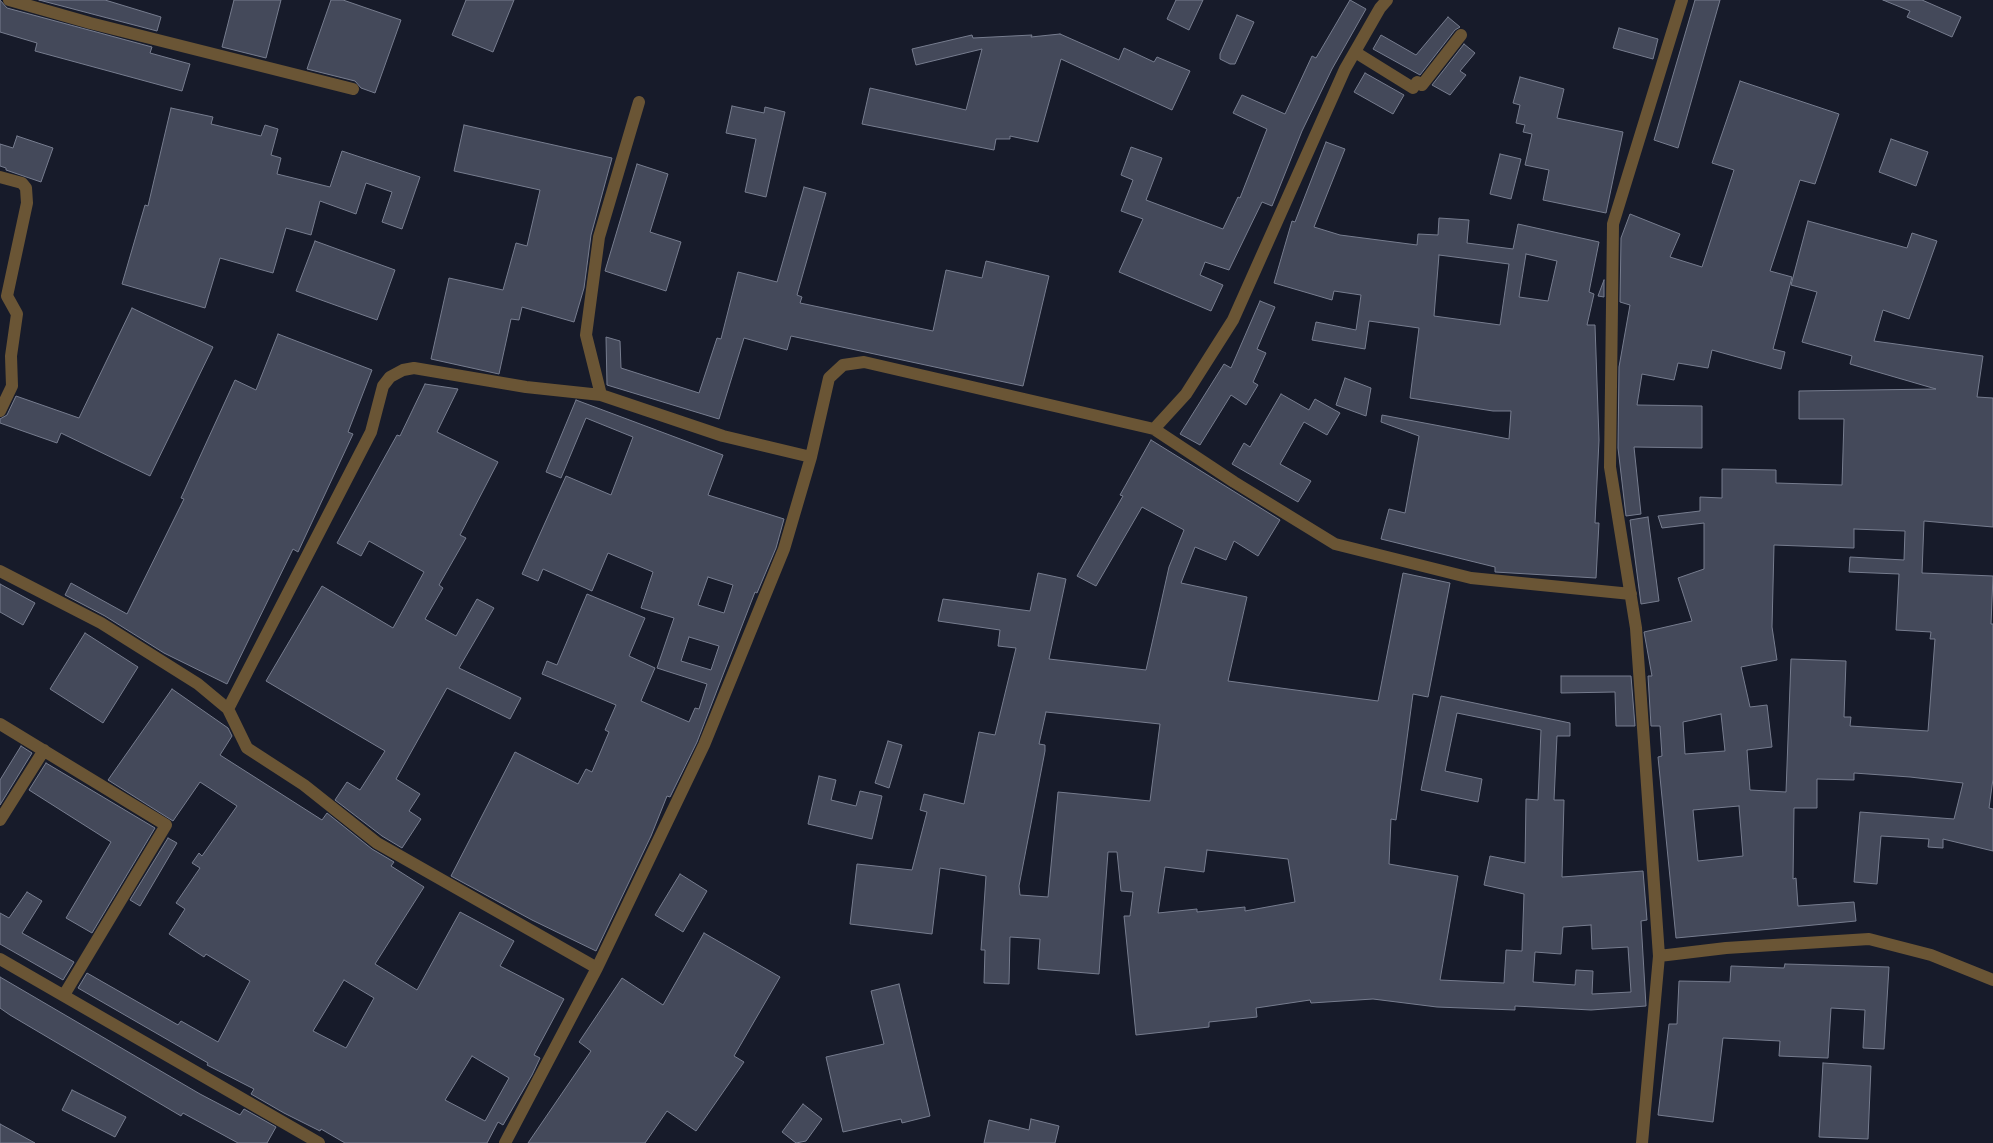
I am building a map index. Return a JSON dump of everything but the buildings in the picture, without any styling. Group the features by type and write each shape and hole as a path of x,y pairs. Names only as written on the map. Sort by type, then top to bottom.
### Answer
{"street":[{"path":"9,0 90,24 353,88"},
{"path":"1154,429 1186,394 1233,320 1344,69 1380,8 1387,0"},
{"path":"1642,1143 1659,956 1636,628 1610,467 1614,224 1682,0"},
{"path":"1355,52 1413,88 1417,82 1422,85 1461,35"},
{"path":"601,395 588,348 587,325 599,237 639,102"},
{"path":"0,176 22,183 26,188 26,203 7,296 17,314 11,356 12,386 0,411"},
{"path":"505,1143 597,968 704,745 784,549 811,457 829,378 843,365 864,362 1154,429 1234,482 1335,544 1471,578 1631,594"},
{"path":"228,709 371,432 383,386 390,377 403,370 414,368 526,387 601,395 723,436 811,457"},
{"path":"0,571 101,623 198,684 228,709 247,748 304,785 377,843 597,968"},
{"path":"0,724 166,824 64,996"},
{"path":"0,820 44,750"},
{"path":"1659,956 1726,948 1869,939 1931,955 1993,980"},
{"path":"0,959 319,1143"}]}
